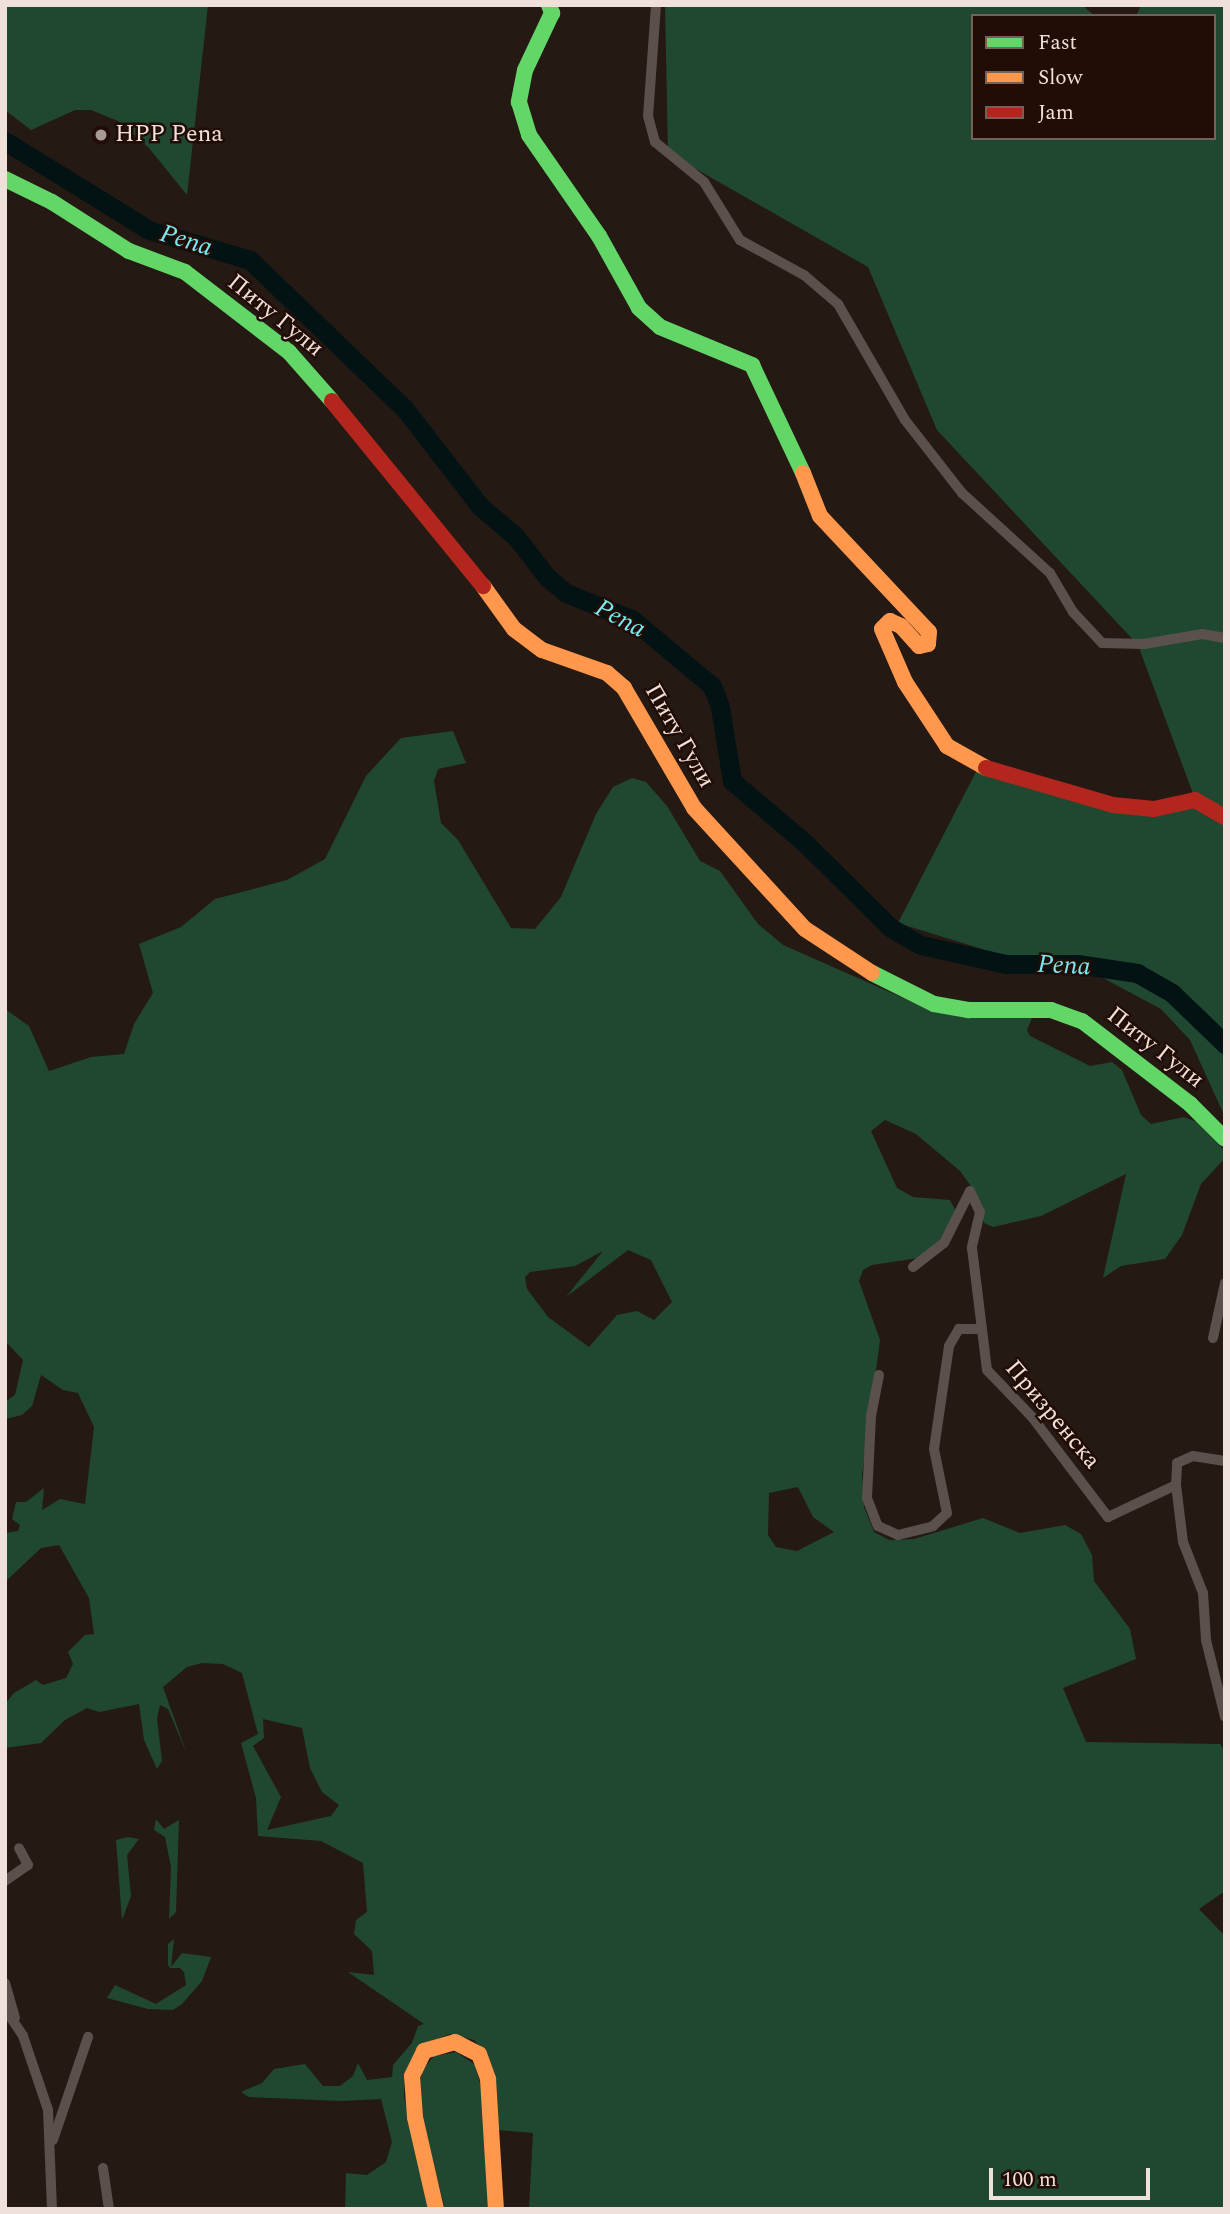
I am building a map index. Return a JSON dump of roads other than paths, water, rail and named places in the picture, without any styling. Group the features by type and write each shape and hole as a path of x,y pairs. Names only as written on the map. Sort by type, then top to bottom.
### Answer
{"street":[{"path":"549,5 552,13 533,47 519,102 529,135 599,236 639,308 660,327 752,365 765,386 790,452 808,480 820,516 929,632 928,644 919,646 901,626 890,621 882,629 905,682 947,746 979,766 1113,805 1154,809 1195,800 1225,817"},
{"path":"656,5 648,116 655,142 704,182 740,240 804,275 838,304 905,420 962,493 1050,573 1073,612 1102,643 1144,644 1202,634 1225,638"},
{"name":"Питу Гули","path":"5,179 52,202 129,251 184,272 289,352 380,455 405,494 456,549 514,629 559,658 607,673 624,688 694,808 805,929 886,982 934,1004 969,1010 1051,1010 1082,1021 1180,1095 1225,1139"},
{"name":"Призренска","path":"913,1267 944,1243 970,1191 980,1212 972,1243 987,1370 1032,1417 1108,1517 1176,1485"},
{"path":"1213,1338 1225,1283"},
{"path":"879,1375 870,1416 867,1498 878,1526 898,1535 933,1526 947,1513 934,1449 949,1346 959,1329 982,1329"},
{"path":"1225,1461 1193,1456 1177,1463 1176,1485 1183,1542 1203,1593 1206,1640 1225,1717"},
{"path":"5,1881 28,1866 19,1848"},
{"path":"5,1983 47,2110 52,2209"},
{"path":"5,2009 15,2018"},
{"path":"50,2146 88,2037"},
{"path":"436,2209 415,2117 412,2076 424,2051 455,2042 475,2050 488,2079 496,2209"},
{"path":"103,2168 109,2209"}],"waterway":[{"name":"Pena","path":"5,141 149,230 250,260 404,408 480,506 516,537 547,577 566,593 633,620 712,686 720,707 732,781 804,842 891,928 921,945 1006,964 1077,964 1137,973 1172,993 1225,1044"}],"place":[{"name":"HPP Pena","path":"101,135"}]}
